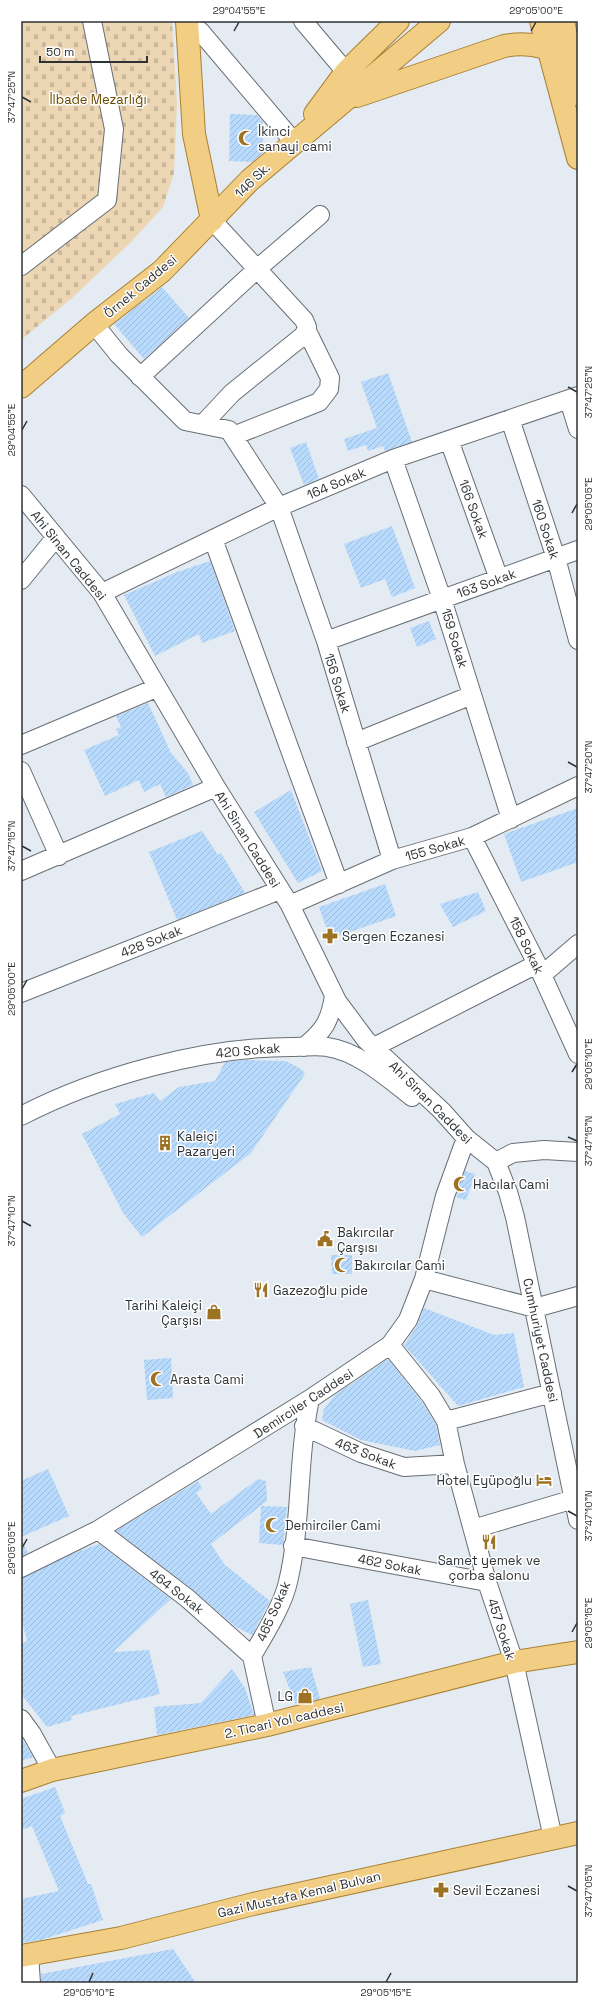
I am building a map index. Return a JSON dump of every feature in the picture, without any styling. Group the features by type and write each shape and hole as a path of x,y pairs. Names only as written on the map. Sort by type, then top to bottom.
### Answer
{"main road":[{"path":"294,142 346,72 398,21"},
{"path":"294,142 439,21"},
{"path":"541,21 578,158"},
{"path":"562,21 578,94"},
{"path":"197,26 194,134 212,220"},
{"path":"345,100 504,46 519,43 534,44 548,49 569,53"},
{"name":"146 Sk.","path":"212,220 250,180 294,142"},
{"name":"Örnek Caddesi","path":"21,387 94,324 162,271 212,220"},
{"path":"514,1662 578,1652"},
{"name":"2. Ticari Yol caddesi","path":"21,1781 52,1770 267,1726 514,1662"},
{"name":"Gazi Mustafa Kemal Bulvan","path":"25,1955 120,1938 253,1904 578,1833"}],"street":[{"path":"21,266 107,200 114,129 92,21"},
{"path":"303,21 346,72"},
{"path":"197,26 294,142"},
{"path":"140,377 257,269 320,215"},
{"path":"94,324 140,377 185,421 229,430 233,436 319,402 326,394 330,378 305,326 257,269 212,220"},
{"path":"203,424 232,393 305,326"},
{"path":"573,398 578,429"},
{"name":"164 Sokak","path":"102,593 279,507 393,459 573,398"},
{"name":"160 Sokak","path":"510,420 556,558 578,640"},
{"name":"156 Sokak","path":"233,436 279,507 326,641 392,860"},
{"name":"166 Sokak","path":"449,440 499,579"},
{"name":"159 Sokak","path":"393,459 442,599 511,819"},
{"name":"Ahi Sinan Caddesi","path":"21,496 102,593 156,688 290,905 334,996 366,1040 442,1111 463,1135 496,1162"},
{"path":"21,580 56,537"},
{"path":"213,540 339,884"},
{"name":"163 Sokak","path":"326,641 578,550"},
{"path":"21,745 156,688"},
{"path":"356,742 472,695"},
{"path":"21,771 59,856"},
{"name":"155 Sokak","path":"290,905 392,860 472,837 578,786"},
{"path":"21,871 59,856 216,787"},
{"name":"158 Sokak","path":"472,837 540,969 578,1054"},
{"name":"428 Sokak","path":"21,993 280,890"},
{"path":"374,1046 540,969 578,944"},
{"path":"304,1047 324,1030 330,1017 334,996"},
{"name":"420 Sokak","path":"21,1116 72,1092 157,1066 208,1054 274,1047 328,1047 347,1053 379,1071 463,1135"},
{"name":"Demirciler Caddesi","path":"21,1568 98,1530 310,1399 390,1345 408,1320 424,1280 445,1196 463,1135"},
{"path":"496,1162 513,1153 544,1150 578,1152"},
{"name":"Cumhuriyet Caddesi","path":"496,1162 508,1192 515,1217 552,1393 573,1479 574,1499 578,1520"},
{"path":"424,1280 535,1308 578,1296"},
{"name":"457 Sokak","path":"390,1345 431,1396 446,1421 455,1464 487,1582 514,1662 553,1838"},
{"path":"446,1421 552,1393"},
{"name":"465 Sokak","path":"267,1726 252,1656 271,1622 288,1583 293,1546 304,1426 310,1399"},
{"name":"463 Sokak","path":"304,1426 360,1453 404,1467 455,1464"},
{"path":"473,1529 574,1499"},
{"name":"464 Sokak","path":"98,1530 187,1598 252,1656"},
{"name":"462 Sokak","path":"293,1546 393,1566 487,1582"},
{"path":"21,1720 32,1734 52,1770"},
{"path":"25,1955 31,1983"}],"green space":[{"name":"İlbade Mezarlığı","path":"21,21 172,21 177,104 174,173 163,207 131,242 73,297 21,340"}],"building":[{"name":"İkinci sanayi cami","path":"230,114 257,115 263,122 263,153 252,162 229,161"},
{"path":"162,287 189,318 144,359 114,324"},
{"path":"388,373 412,442 385,451 383,446 368,451 366,445 348,451 344,439 377,428 361,382"},
{"path":"306,442 319,479 304,485 290,448"},
{"path":"392,526 415,588 392,597 385,579 361,588 344,544"},
{"path":"210,561 235,631 202,643 199,634 155,656 124,595 177,572"},
{"path":"429,621 436,639 417,647 410,628"},
{"path":"148,703 171,753 188,773 193,785 166,797 160,784 144,792 139,780 105,796 84,750 119,735 116,729 121,727 116,716"},
{"path":"291,790 322,871 298,883 254,812"},
{"path":"578,808 578,862 521,882 504,834"},
{"path":"202,831 218,855 221,853 245,893 177,920 149,852"},
{"path":"385,884 396,916 330,939 319,907"},
{"path":"478,892 486,911 453,927 440,904"},
{"path":"245,1060 286,1061 301,1069 305,1074 251,1153 142,1237 123,1213 82,1134 120,1114 115,1104 154,1093 160,1101 179,1087 215,1081 225,1062"},
{"path":"465,1171 475,1174 466,1200 456,1197"},
{"name":"Bakırcılar Cami","path":"331,1255 352,1255 352,1274 332,1274"},
{"path":"424,1308 494,1335 514,1333 524,1387 458,1406 404,1345 417,1326"},
{"name":"Arasta Cami","path":"171,1358 173,1398 147,1400 144,1360"},
{"path":"388,1359 422,1402 436,1425 440,1445 415,1451 361,1440 322,1420 324,1409 335,1395"},
{"path":"48,1469 69,1516 21,1537 21,1481"},
{"path":"258,1479 266,1481 267,1501 211,1544 224,1564 270,1601 252,1635 236,1627 193,1590 116,1531 198,1481 202,1488 196,1493 211,1514"},
{"name":"Demirciler Cami","path":"261,1506 287,1507 283,1545 259,1543"},
{"path":"21,1538 28,1553 21,1556"},
{"path":"99,1544 171,1599 113,1652 149,1650 160,1694 71,1716 72,1720 47,1727 21,1694 21,1645 27,1641 21,1617 21,1578 74,1553"},
{"path":"368,1600 381,1664 363,1667 350,1604"},
{"path":"311,1667 320,1699 296,1705 283,1672"},
{"path":"232,1669 245,1688 254,1715 157,1735 154,1707 201,1703"},
{"path":"21,1737 33,1757 21,1761"},
{"path":"55,1787 65,1813 60,1816 88,1884 91,1884 103,1920 41,1940 21,1943 21,1899 59,1891 32,1826 21,1830 21,1799"},
{"path":"173,1949 196,1983 41,1983 41,1974"}],"place":[{"name":"İkinci sanayi cami","path":"246,138"},
{"name":"Sergen Eczanesi","path":"330,936"},
{"name":"Kaleiçi Pazaryeri","path":"165,1143"},
{"name":"Hacılar Cami","path":"461,1184"},
{"name":"Bakırcılar Çarşısı","path":"325,1239"},
{"name":"Bakırcılar Cami","path":"342,1265"},
{"name":"Gazezoğlu pide","path":"261,1290"},
{"name":"Tarihi Kaleiçi Çarşısı","path":"214,1312"},
{"name":"Arasta Cami","path":"158,1379"},
{"name":"Hotel Eyüpoğlu","path":"544,1480"},
{"name":"Demirciler Cami","path":"273,1525"},
{"name":"Samet yemek ve çorba salonu","path":"489,1542"},
{"name":"LG","path":"305,1696"},
{"name":"Sevil Eczanesi","path":"441,1890"}]}
